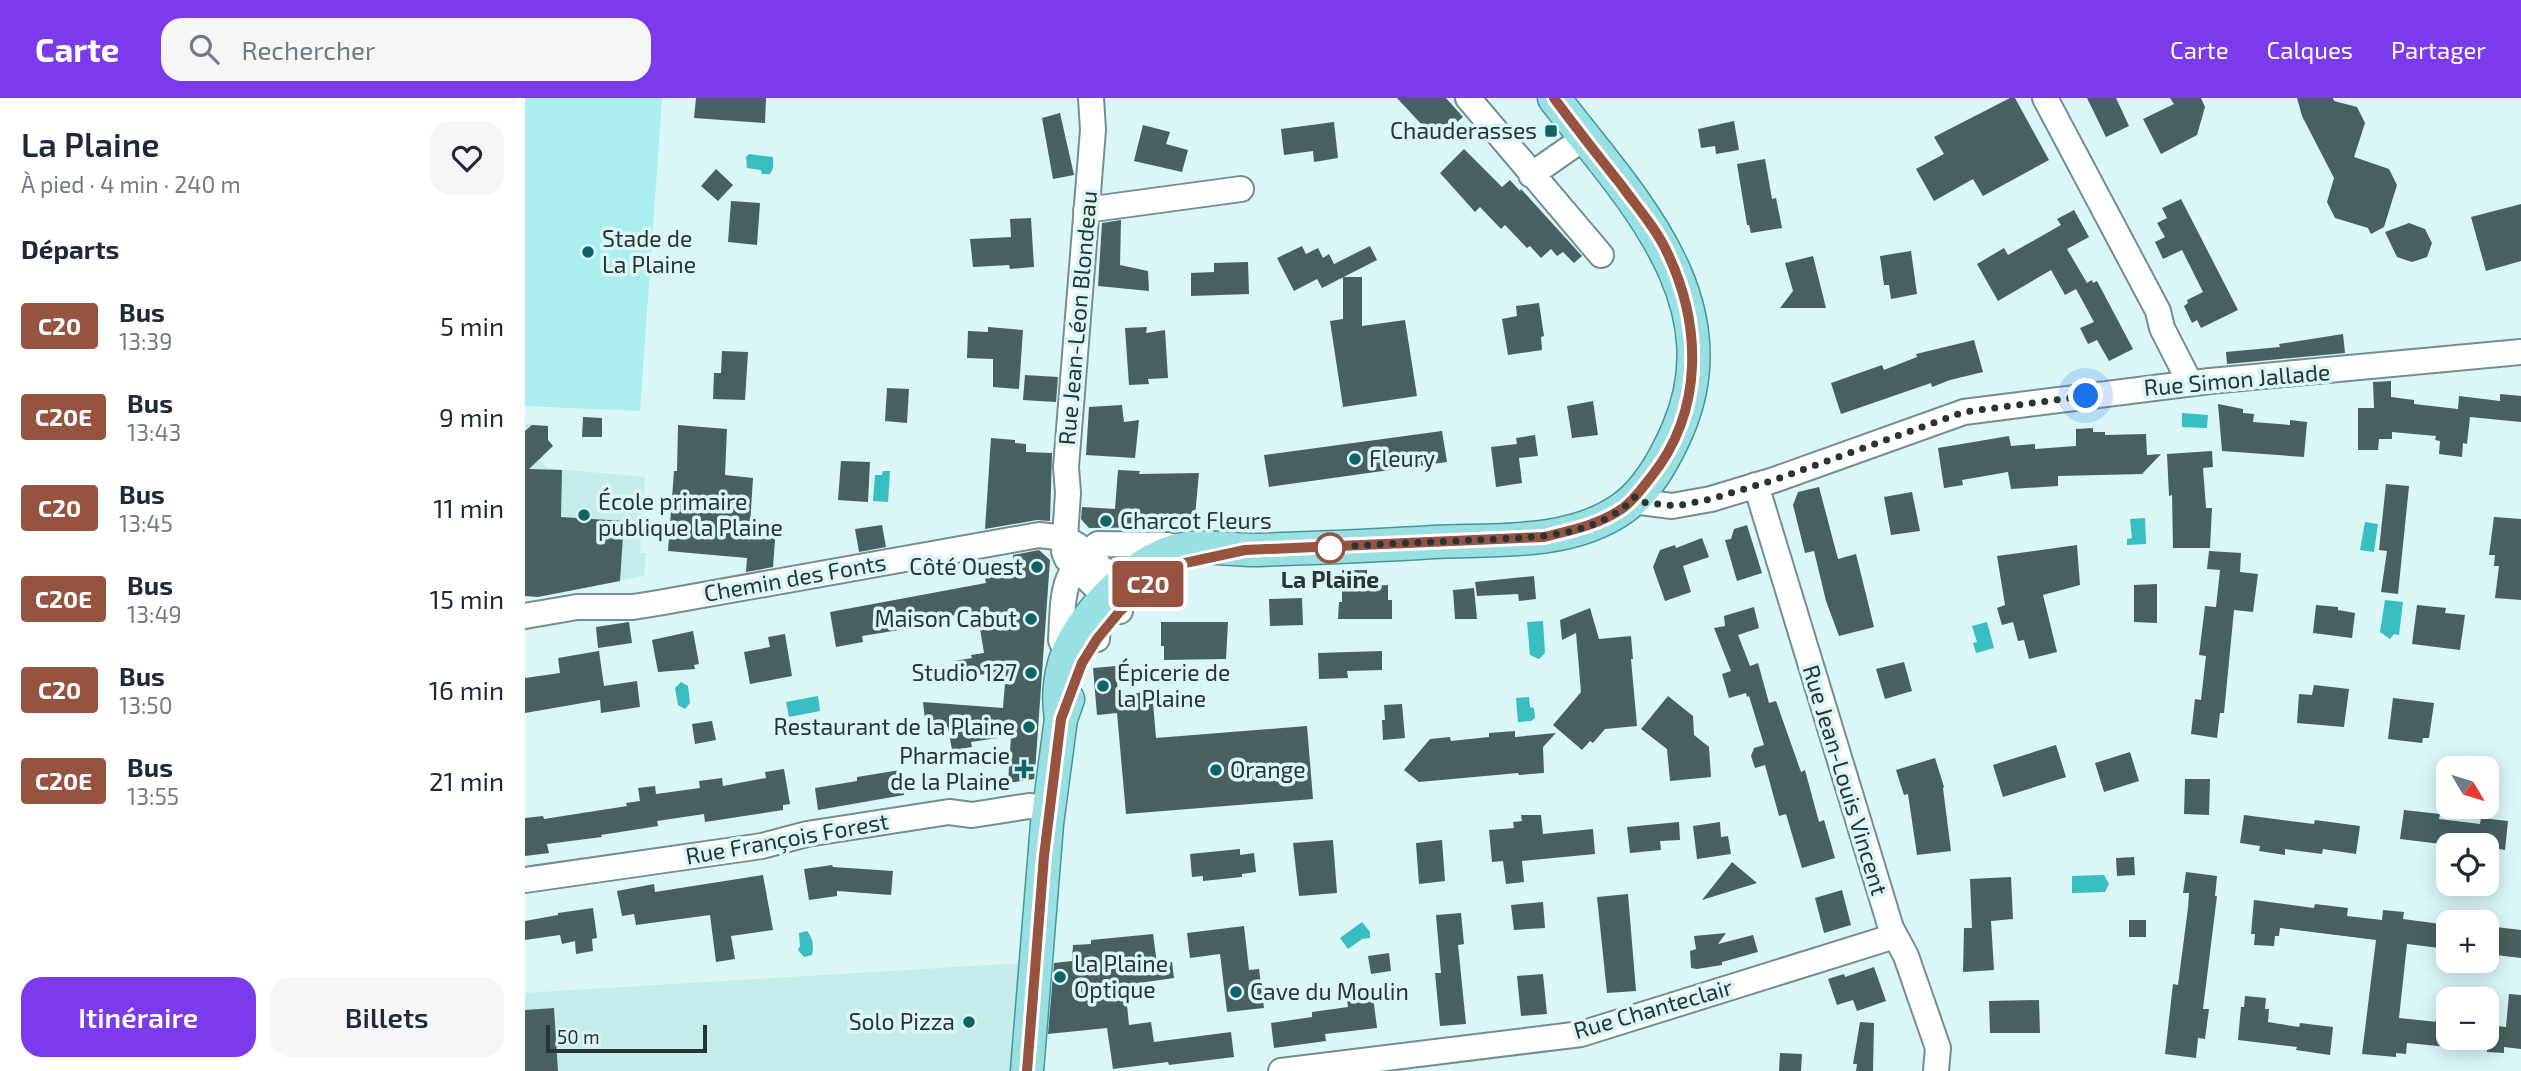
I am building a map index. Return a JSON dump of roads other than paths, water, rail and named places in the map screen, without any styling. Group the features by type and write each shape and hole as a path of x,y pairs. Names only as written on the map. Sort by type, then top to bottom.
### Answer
{"main road":[{"path":"1115,600 1137,570 1159,557 1183,549 1194,547 1245,550 1544,537 1587,527 1621,510 1635,497 1659,466 1684,414 1694,356 1691,331 1682,287 1666,249 1554,98"},
{"path":"1027,1071 1044,856 1061,719 1058,700 1084,644 1082,628 1115,600 1165,572 1185,563 1245,550"}],"street":[{"name":"Rue Jean-Léon Blondeau","path":"1065,538 1068,493 1066,467 1093,130 1091,98"},
{"path":"1468,98 1601,255"},
{"path":"2045,98 2158,311 2162,328 2187,377 2187,384"},
{"path":"1531,175 1584,138"},
{"path":"1086,210 1241,189"},
{"name":"Rue Simon Jallade","path":"1635,497 1640,502 1677,506 1756,485 1964,412 2187,384 2521,352"},
{"name":"Rue Jean-Louis Vincent","path":"1756,485 1837,756 1895,936 1906,956 1938,1048 1936,1071"},
{"name":"Chemin des Fonts","path":"525,616 577,607 633,607 1039,535 1065,538"},
{"path":"1065,538 1077,545 1081,561 1115,600"},
{"path":"1084,644 1063,645 1061,640 1065,585 1081,561 1098,544 1168,545 1183,549"},
{"name":"Rue François Forest","path":"525,880 762,846 807,834 949,812 972,815 1029,806 1050,808"},
{"name":"Rue Chanteclair","path":"1281,1071 1581,1034 1895,936"}],"place":[{"name":"Chauderasses","path":"1551,131"},
{"name":"Stade de La Plaine","path":"588,252"},
{"name":"Fleury","path":"1355,459"},
{"name":"École primaire publique la Plaine","path":"584,515"},
{"name":"Charcot Fleurs","path":"1106,521"},
{"name":"La Plaine","path":"1330,548"},
{"name":"Côté Ouest","path":"1037,567"},
{"name":"Maison Cabut","path":"1031,619"},
{"name":"Studio 127","path":"1031,673"},
{"name":"Épicerie de la Plaine","path":"1103,686"},
{"name":"Restaurant de la Plaine","path":"1029,727"},
{"name":"Pharmacie de la Plaine","path":"1024,769"},
{"name":"Orange","path":"1216,770"},
{"name":"La Plaine Optique","path":"1060,977"},
{"name":"Cave du Moulin","path":"1236,992"},
{"name":"Solo Pizza","path":"969,1022"}]}
